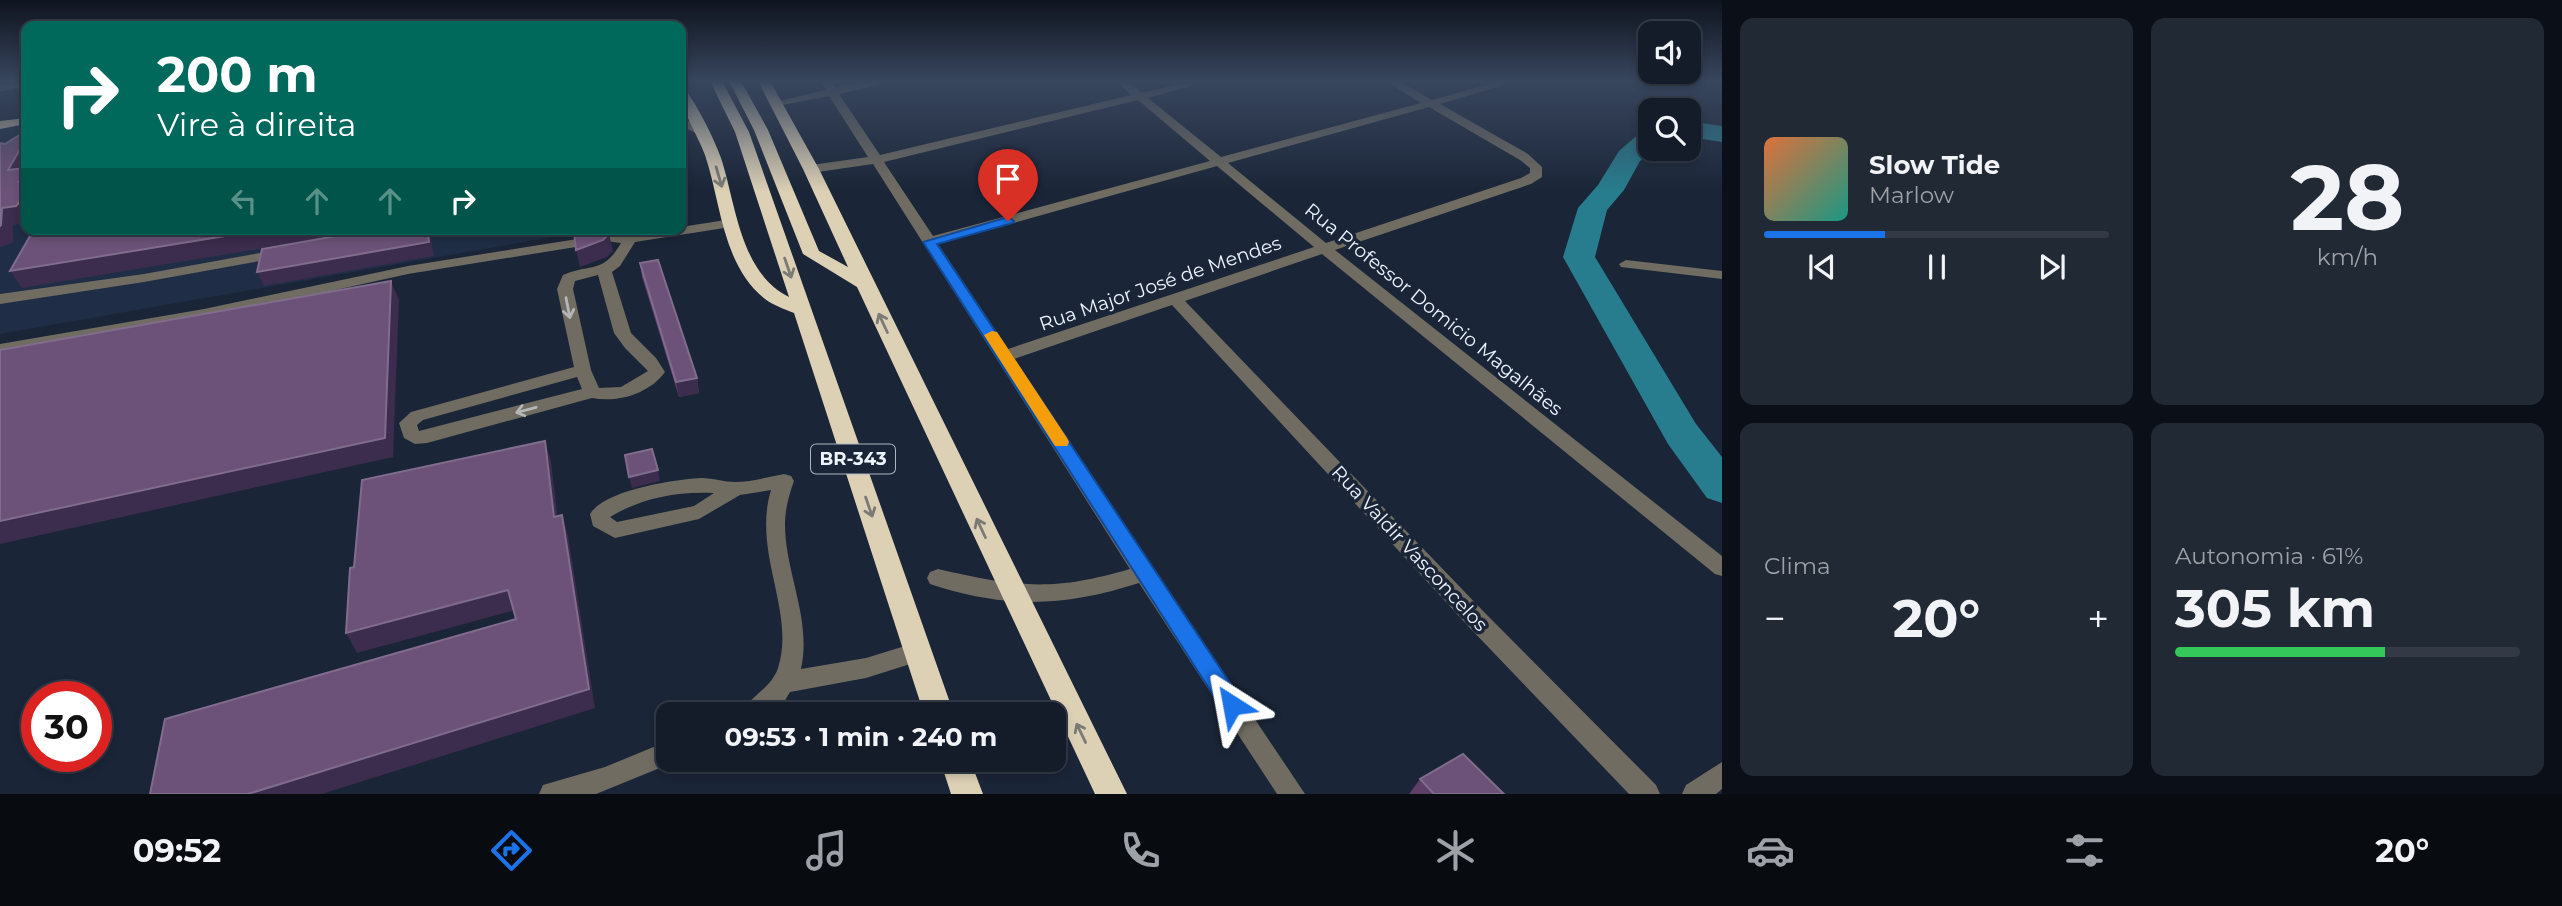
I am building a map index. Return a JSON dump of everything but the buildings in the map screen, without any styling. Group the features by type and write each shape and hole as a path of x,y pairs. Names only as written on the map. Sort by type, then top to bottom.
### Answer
{"highway":[{"path":"697,118 745,261 755,279 772,295 802,310"},
{"name":"BR-343","path":"735,118 777,202 812,254 865,284"},
{"name":"BR-343","path":"752,118 777,202 802,310 935,702"},
{"path":"784,118 1111,794"},
{"path":"959,772 967,794"}],"main road":[{"path":"0,125 21,122"}],"street":[{"path":"849,118 1006,356 1144,573 1292,794"},
{"path":"811,169 876,160 1055,118"},
{"name":"Rua Professor Domicio Magalhães","path":"1164,118 1722,568"},
{"path":"929,242 1377,118"},
{"name":"Rua Major José de Mendes","path":"1006,356 1526,181 1536,174 1532,163 1456,118"},
{"path":"686,124 704,133"},
{"path":"686,230 732,223"},
{"path":"610,237 630,239 656,235"},
{"path":"592,392 583,370 565,289 568,278 576,274 604,271 617,263 630,239"},
{"path":"0,349 204,314 408,270 577,243"},
{"path":"0,299 144,278 300,250"},
{"path":"1626,264 1722,275"},
{"path":"583,370 417,416 408,423 410,434 415,438 427,436 592,392 620,393 643,385 657,372 651,359 628,341 614,309 604,271"},
{"name":"Rua Valdir Vasconcelos","path":"1176,300 1477,620 1647,794"},
{"path":"735,489 699,513 654,524 615,530 600,521 600,514 626,500 684,487 718,485 735,489 784,481 775,529 793,639 794,663 786,681 768,702"},
{"path":"938,578 1035,595 1102,586 1144,573"},
{"path":"786,681 866,668 918,652"},
{"path":"552,794 606,779 656,758"},
{"path":"1695,794 1722,774"}],"shaded area":[{"path":"21,124 21,235 564,235 0,334 0,127"}],"waterway":[{"path":"1701,131 1722,134"},
{"path":"1638,149 1629,157 1610,190 1593,208 1579,257 1682,434 1722,487"}],"slow traffic":[{"path":"992,335 1061,442"}],"route":[{"path":"1008,221 929,242 1232,705"}]}
